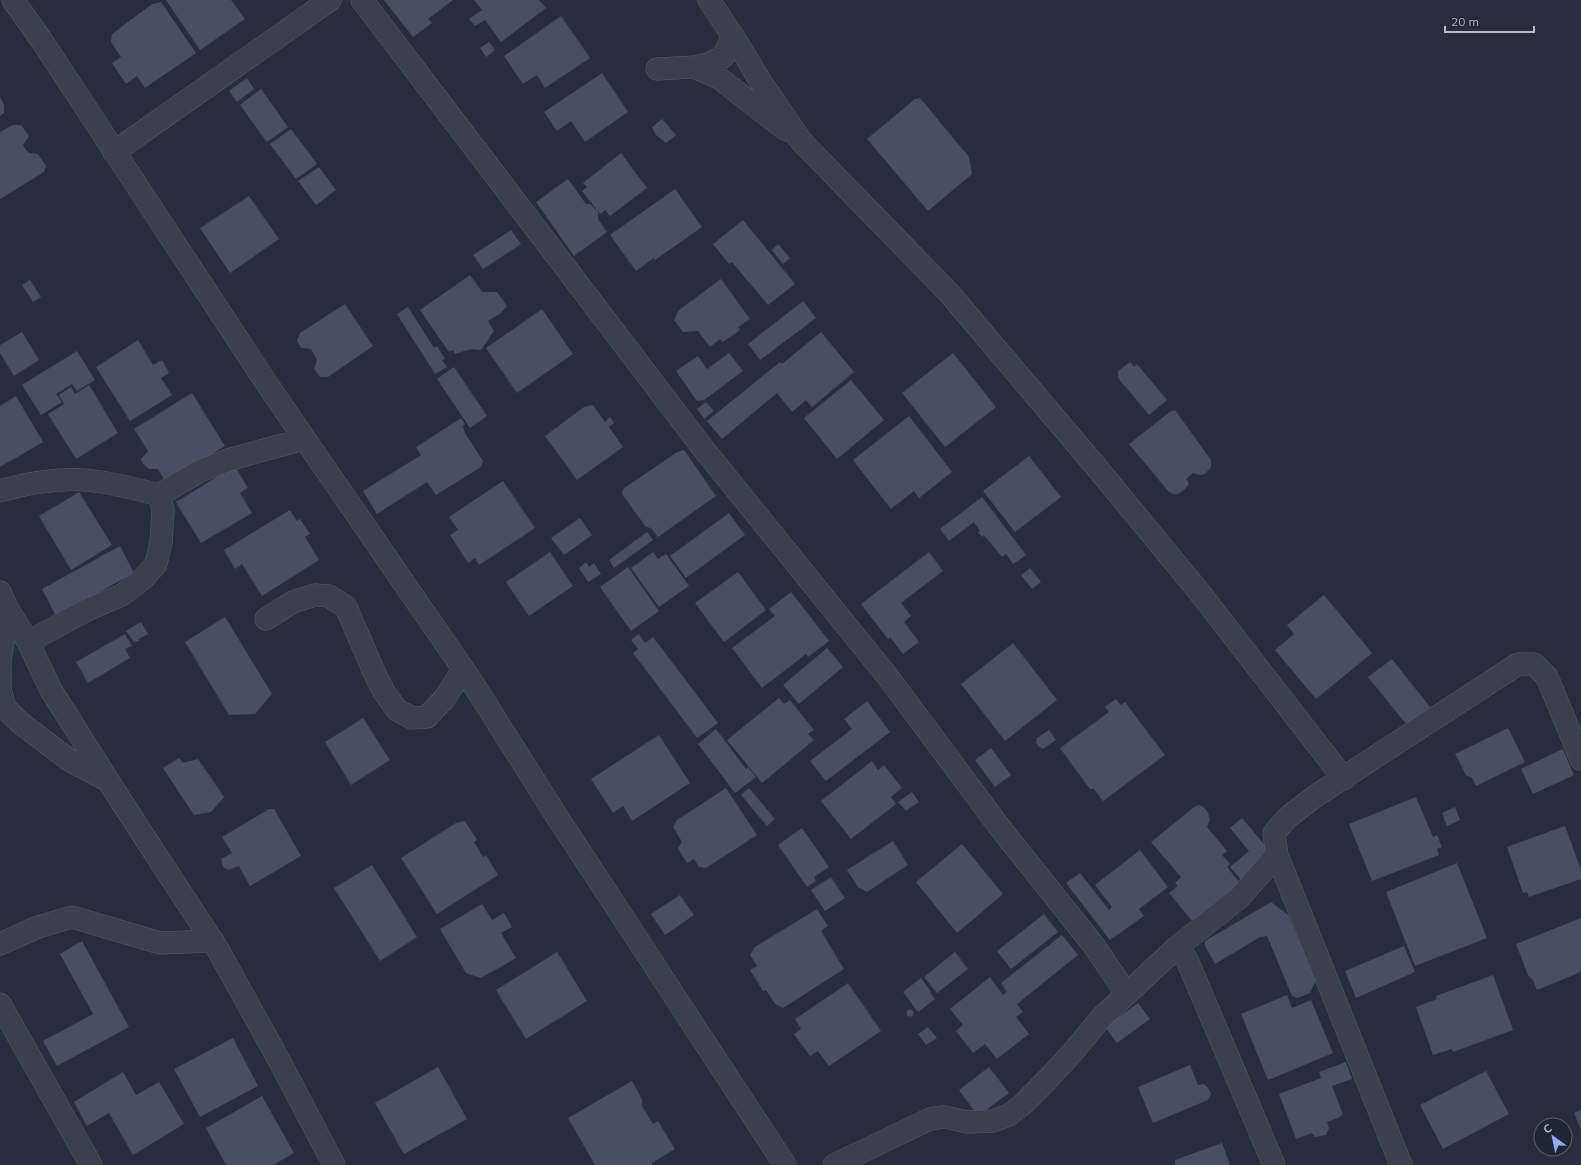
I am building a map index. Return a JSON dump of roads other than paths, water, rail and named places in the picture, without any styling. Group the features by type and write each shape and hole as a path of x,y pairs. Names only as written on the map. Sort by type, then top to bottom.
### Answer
{"street":[{"path":"13,0 42,41 304,439 463,670 785,1165"},
{"path":"114,152 330,0"},
{"path":"362,0 702,447 888,677 998,825 1095,947 1126,993"},
{"path":"709,0 757,76 801,141"},
{"path":"657,69 694,67 708,64 723,57 733,36"},
{"path":"694,67 719,78 801,141 954,299 1098,469 1200,593 1344,778"},
{"path":"0,491 26,484 67,480 100,481 159,495 200,472 231,458 304,439"},
{"path":"28,642 87,610 122,595 144,578 156,564 161,542 163,510 159,495"},
{"path":"266,619 293,602 315,595 329,596 346,607 384,692 396,710 412,718 427,717 444,699 463,670"},
{"path":"3,600 28,642 51,690 108,781 213,941 280,1062 334,1165"},
{"path":"0,663 3,600"},
{"path":"1401,1165 1277,854 1274,833 1294,813 1317,795 1518,664 1534,664 1547,676 1581,760"},
{"path":"0,667 0,689 3,706 18,721 69,760 108,781"},
{"path":"834,1165 930,1119 944,1117 968,1122 987,1122 1009,1115 1022,1105 1047,1080 1102,1017 1126,993 1177,947 1239,898 1277,854"},
{"path":"0,944 38,927 72,917 160,943 213,941"},
{"path":"1177,947 1187,960 1274,1165"},
{"path":"0,1004 90,1165"}]}
